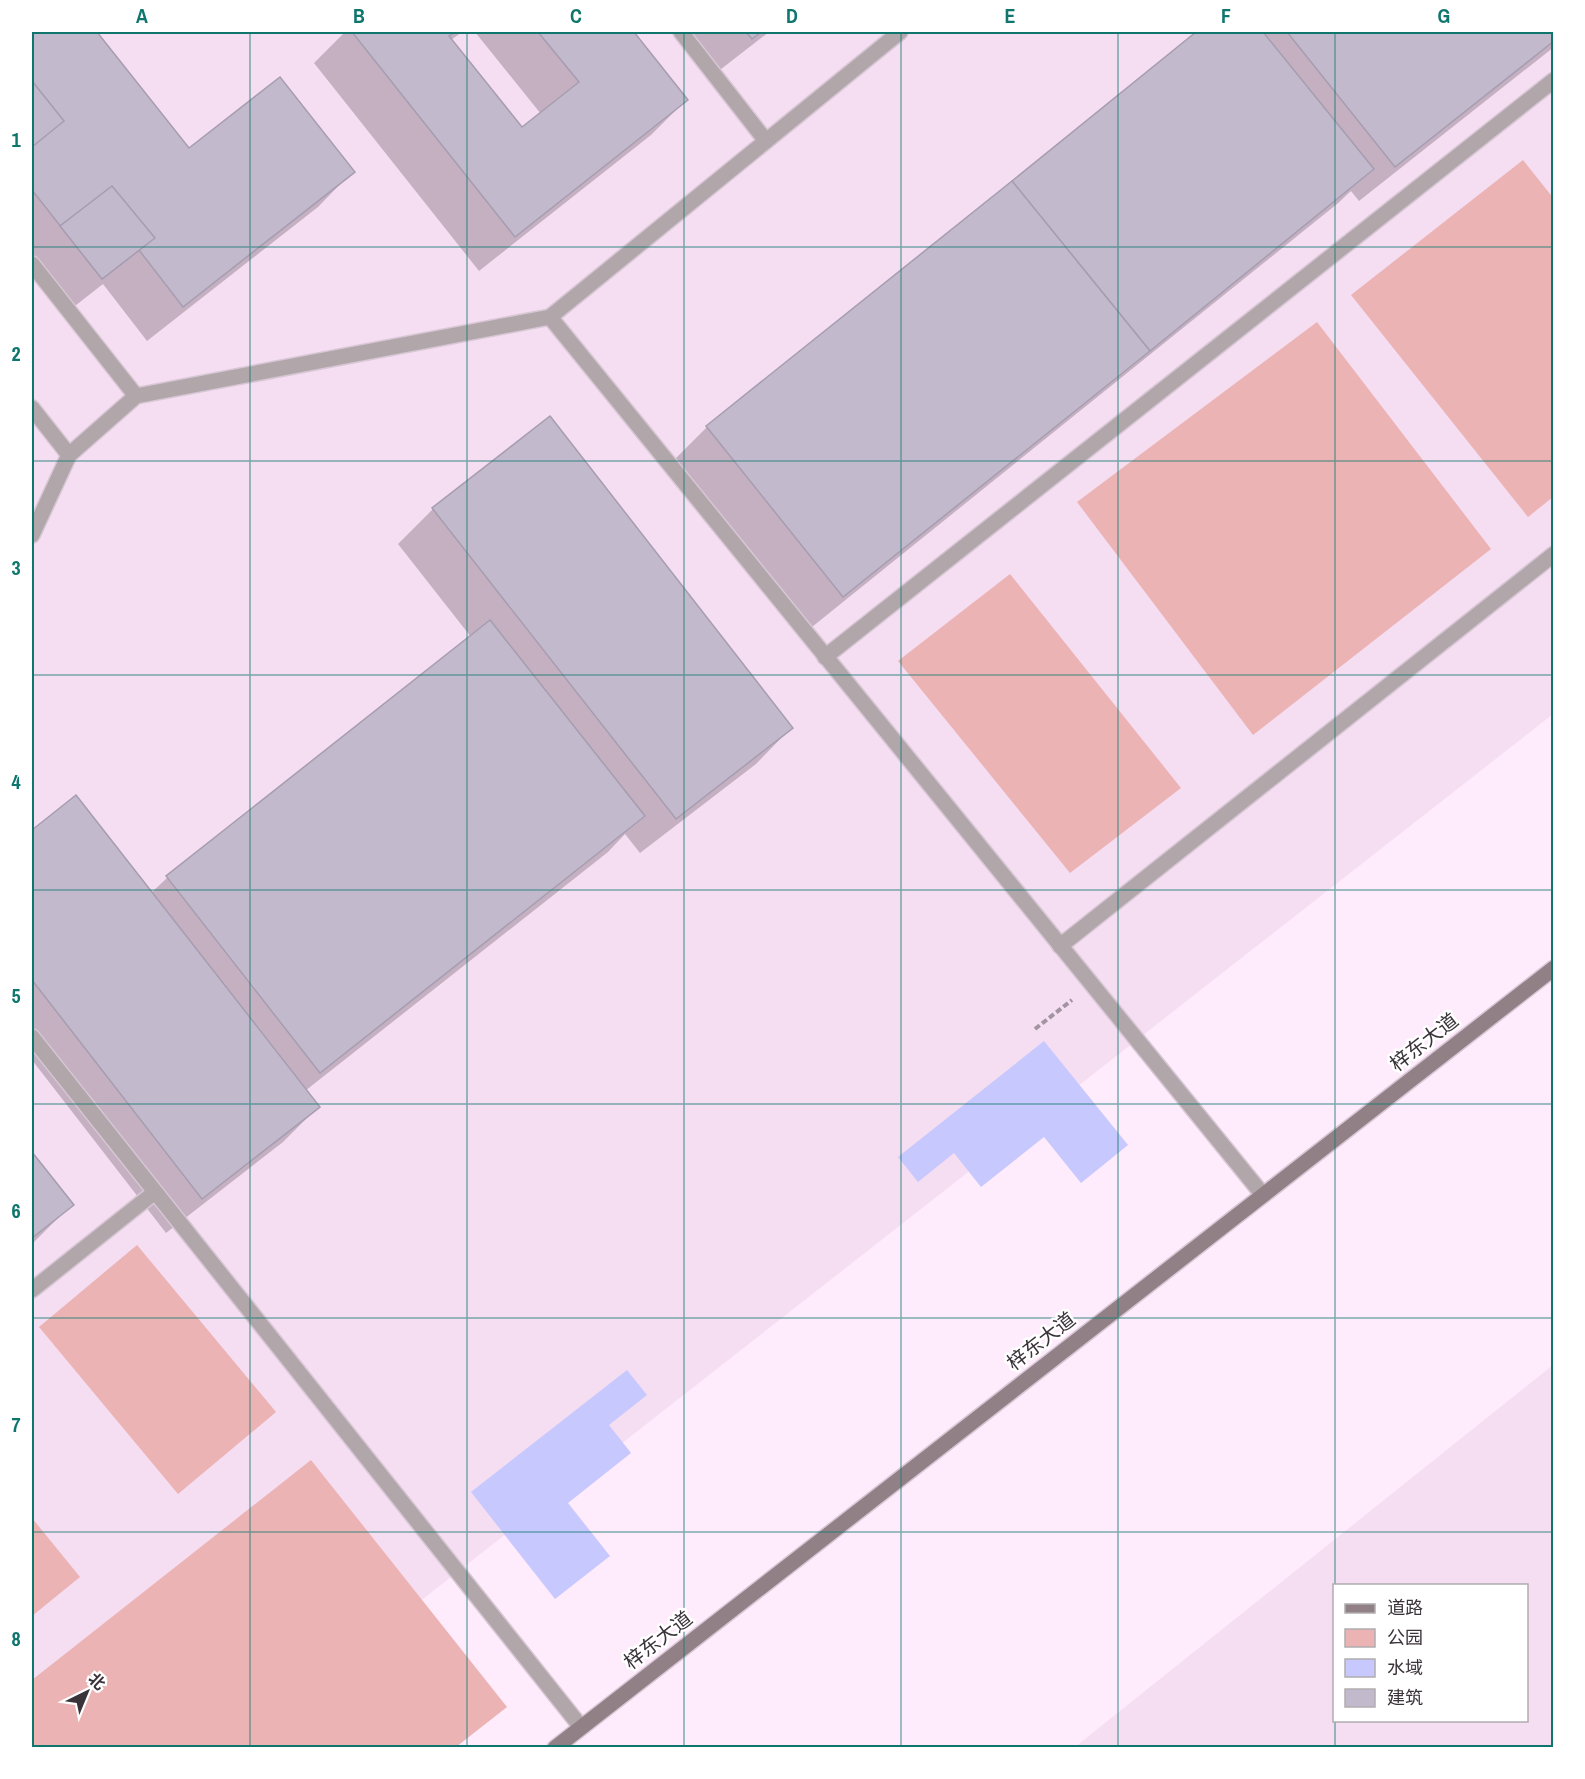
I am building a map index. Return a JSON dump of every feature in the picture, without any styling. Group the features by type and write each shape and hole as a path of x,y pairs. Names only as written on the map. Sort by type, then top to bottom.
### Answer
{"main road":[{"name":"梓东大道","path":"555,1748 1554,968"}],"lane":[{"path":"681,32 766,141"},
{"path":"32,535 69,455 136,396 550,317 900,32"},
{"path":"825,657 1554,80"},
{"path":"32,264 136,396"},
{"path":"550,317 1263,1195"},
{"path":"32,408 69,455"},
{"path":"1060,946 1554,554"},
{"path":"32,1037 581,1727"},
{"path":"32,1290 155,1192"}],"path":[{"path":"1035,1029 1091,984"}],"shaded area":[{"path":"32,32 1553,32 1553,714 234,1747 32,1748"},
{"path":"1553,1365 1553,1747 1075,1747"}],"green space":[{"path":"1523,160 1554,199 1553,497 1528,517 1351,295"},
{"path":"1317,322 1491,549 1253,735 1077,502"},
{"path":"1010,574 1181,788 1070,873 898,661"},
{"path":"137,1245 276,1412 178,1494 39,1327"},
{"path":"311,1460 507,1707 456,1747 32,1747 32,1680"},
{"path":"32,1518 80,1577 32,1616"}],"water":[{"path":"1044,1041 1128,1145 1081,1183 1044,1137 981,1187 954,1153 918,1182 898,1157"},
{"path":"627,1370 647,1395 609,1425 631,1453 568,1503 610,1556 555,1599 471,1492"}],"building":[{"path":"32,32 97,32 189,148 280,77 355,172 183,307 139,250 102,279 32,190"},
{"path":"352,32 455,32 449,36 522,127 579,82 538,32 634,32 688,100 515,237"},
{"path":"746,32 761,32 752,39"},
{"path":"1196,32 1263,32 1374,169 1150,351 1012,181"},
{"path":"1287,32 1554,32 1554,41 1395,167"},
{"path":"32,81 64,121 32,147"},
{"path":"1012,181 1150,351 843,597 706,426"},
{"path":"112,186 155,238 102,279 60,226"},
{"path":"550,416 793,728 676,819 432,508"},
{"path":"490,620 645,816 320,1073 166,876"},
{"path":"76,795 320,1107 202,1199 32,980 32,830"},
{"path":"32,1152 74,1205 32,1238"}]}
